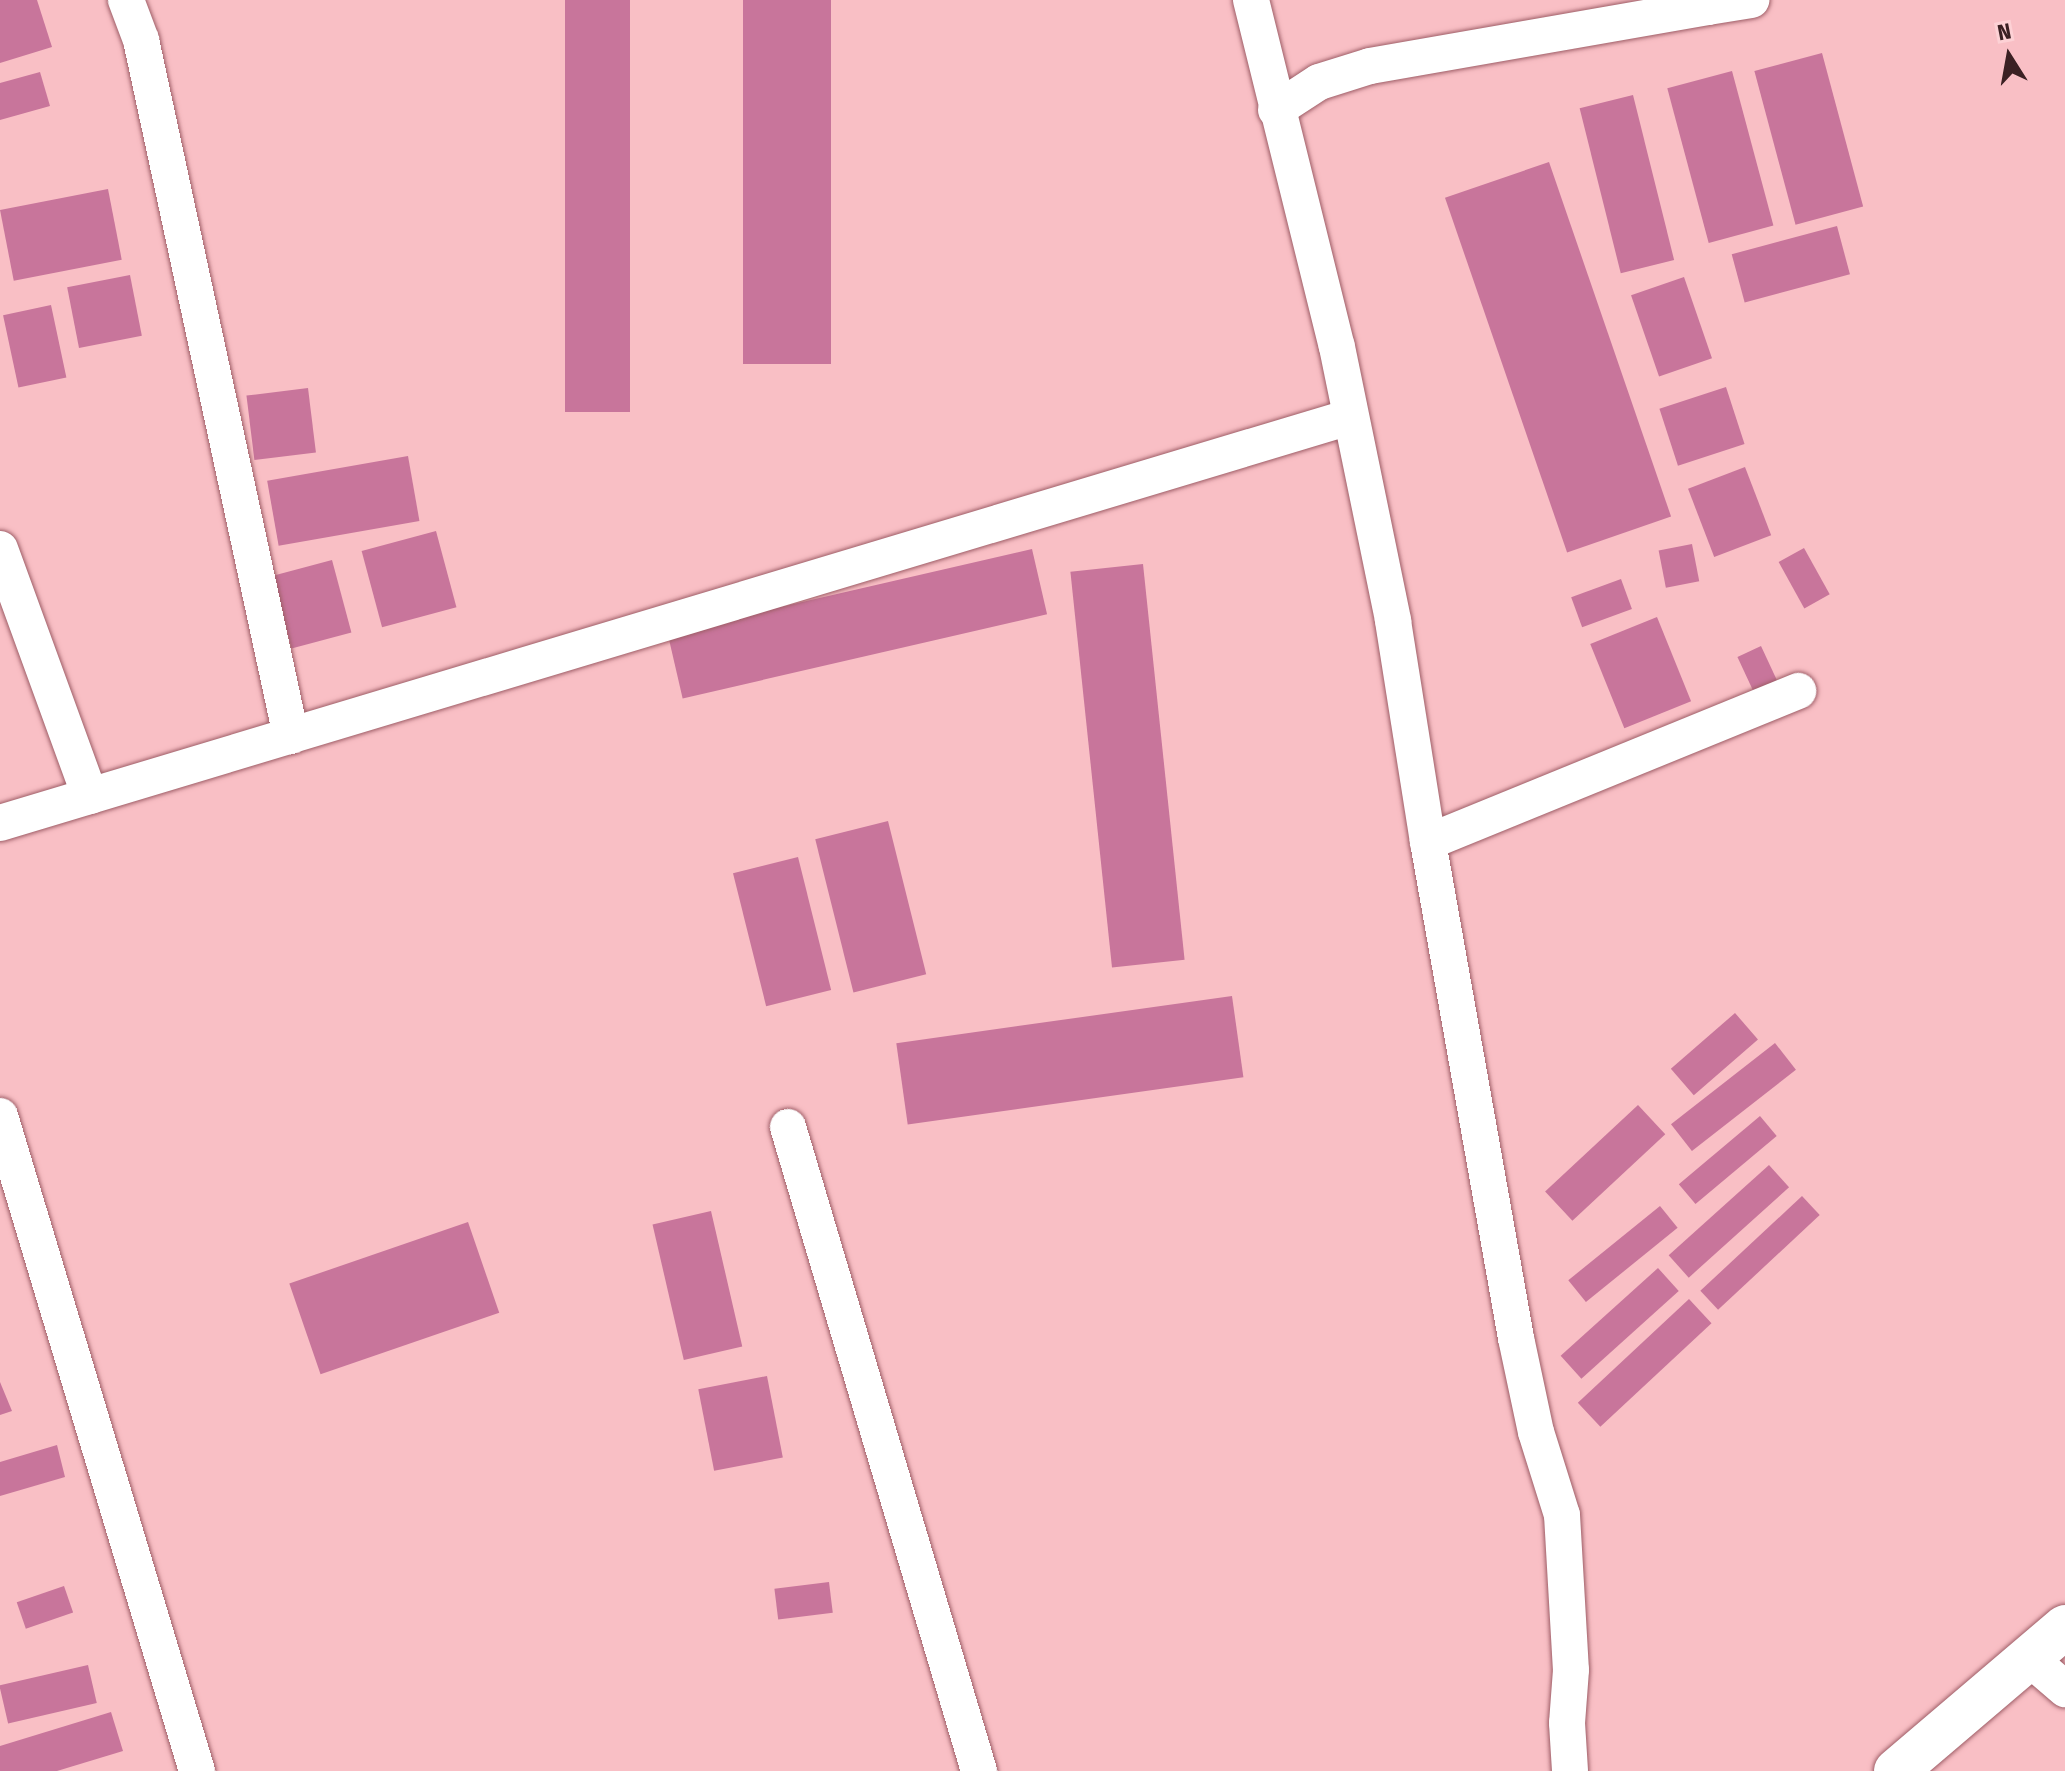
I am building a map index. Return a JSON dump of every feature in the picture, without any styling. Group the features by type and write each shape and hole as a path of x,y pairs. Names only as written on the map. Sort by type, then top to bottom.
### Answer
{"main road":[{"path":"1896,1771 2065,1627"}],"street":[{"path":"126,0 141,40 291,736"},
{"path":"1251,0 1337,347 1393,621 1428,842 1516,1338 1536,1432 1562,1515 1571,1670 1567,1723 1570,1771"},
{"path":"1276,110 1319,82 1370,66 1708,4 1751,0"},
{"path":"0,823 1350,417"},
{"path":"0,549 90,796"},
{"path":"1428,842 1798,691"},
{"path":"0,1116 197,1771"},
{"path":"788,1127 979,1771"},
{"path":"2029,1658 2065,1689"}],"building":[{"path":"0,0 37,0 52,47 0,63"},
{"path":"565,0 630,0 630,412 565,412"},
{"path":"743,0 831,0 831,364 743,364"},
{"path":"1822,53 1863,207 1796,225 1754,71"},
{"path":"1732,71 1773,226 1709,243 1667,88"},
{"path":"40,72 50,106 0,120 0,83"},
{"path":"1633,95 1674,260 1621,273 1580,108"},
{"path":"1549,162 1671,517 1567,552 1445,198"},
{"path":"108,189 122,260 14,281 0,210"},
{"path":"1837,226 1850,274 1745,303 1732,254"},
{"path":"130,275 142,336 79,348 67,287"},
{"path":"1684,277 1712,358 1659,377 1631,295"},
{"path":"51,305 66,377 18,388 3,315"},
{"path":"1726,387 1745,444 1678,466 1659,409"},
{"path":"308,388 316,453 254,460 246,396"},
{"path":"408,456 419,521 279,546 267,481"},
{"path":"1745,467 1771,535 1714,557 1688,489"},
{"path":"436,531 456,607 382,627 362,551"},
{"path":"1692,544 1699,581 1666,588 1659,550"},
{"path":"1804,548 1830,594 1804,608 1779,562"},
{"path":"1032,549 1047,614 683,698 668,633"},
{"path":"332,560 351,632 292,648 272,576"},
{"path":"1143,564 1185,960 1112,967 1070,572"},
{"path":"1621,579 1632,609 1582,627 1571,597"},
{"path":"1657,617 1691,701 1624,728 1590,644"},
{"path":"1761,646 1777,680 1753,691 1737,657"},
{"path":"888,821 926,974 853,992 815,839"},
{"path":"798,857 831,990 766,1006 733,873"},
{"path":"1232,996 1243,1077 908,1124 896,1043"},
{"path":"1735,1013 1758,1039 1694,1095 1671,1069"},
{"path":"1775,1043 1796,1070 1692,1151 1671,1124"},
{"path":"1638,1105 1665,1134 1572,1221 1545,1192"},
{"path":"1760,1116 1777,1136 1696,1204 1679,1184"},
{"path":"1769,1165 1789,1187 1689,1278 1669,1255"},
{"path":"1802,1196 1820,1215 1718,1310 1700,1291"},
{"path":"1660,1206 1678,1228 1586,1302 1568,1280"},
{"path":"711,1211 742,1346 684,1360 653,1224"},
{"path":"468,1222 499,1313 321,1374 289,1284"},
{"path":"1658,1268 1679,1291 1581,1379 1561,1356"},
{"path":"1689,1299 1712,1323 1600,1427 1578,1403"},
{"path":"767,1376 783,1457 714,1471 698,1389"},
{"path":"0,1382 12,1411 0,1415"},
{"path":"57,1445 65,1477 0,1496 0,1462"},
{"path":"829,1582 833,1613 778,1619 774,1589"},
{"path":"64,1586 73,1612 26,1629 17,1602"},
{"path":"88,1665 97,1703 8,1723 0,1685"},
{"path":"111,1712 123,1751 57,1771 0,1771 0,1746"}]}
